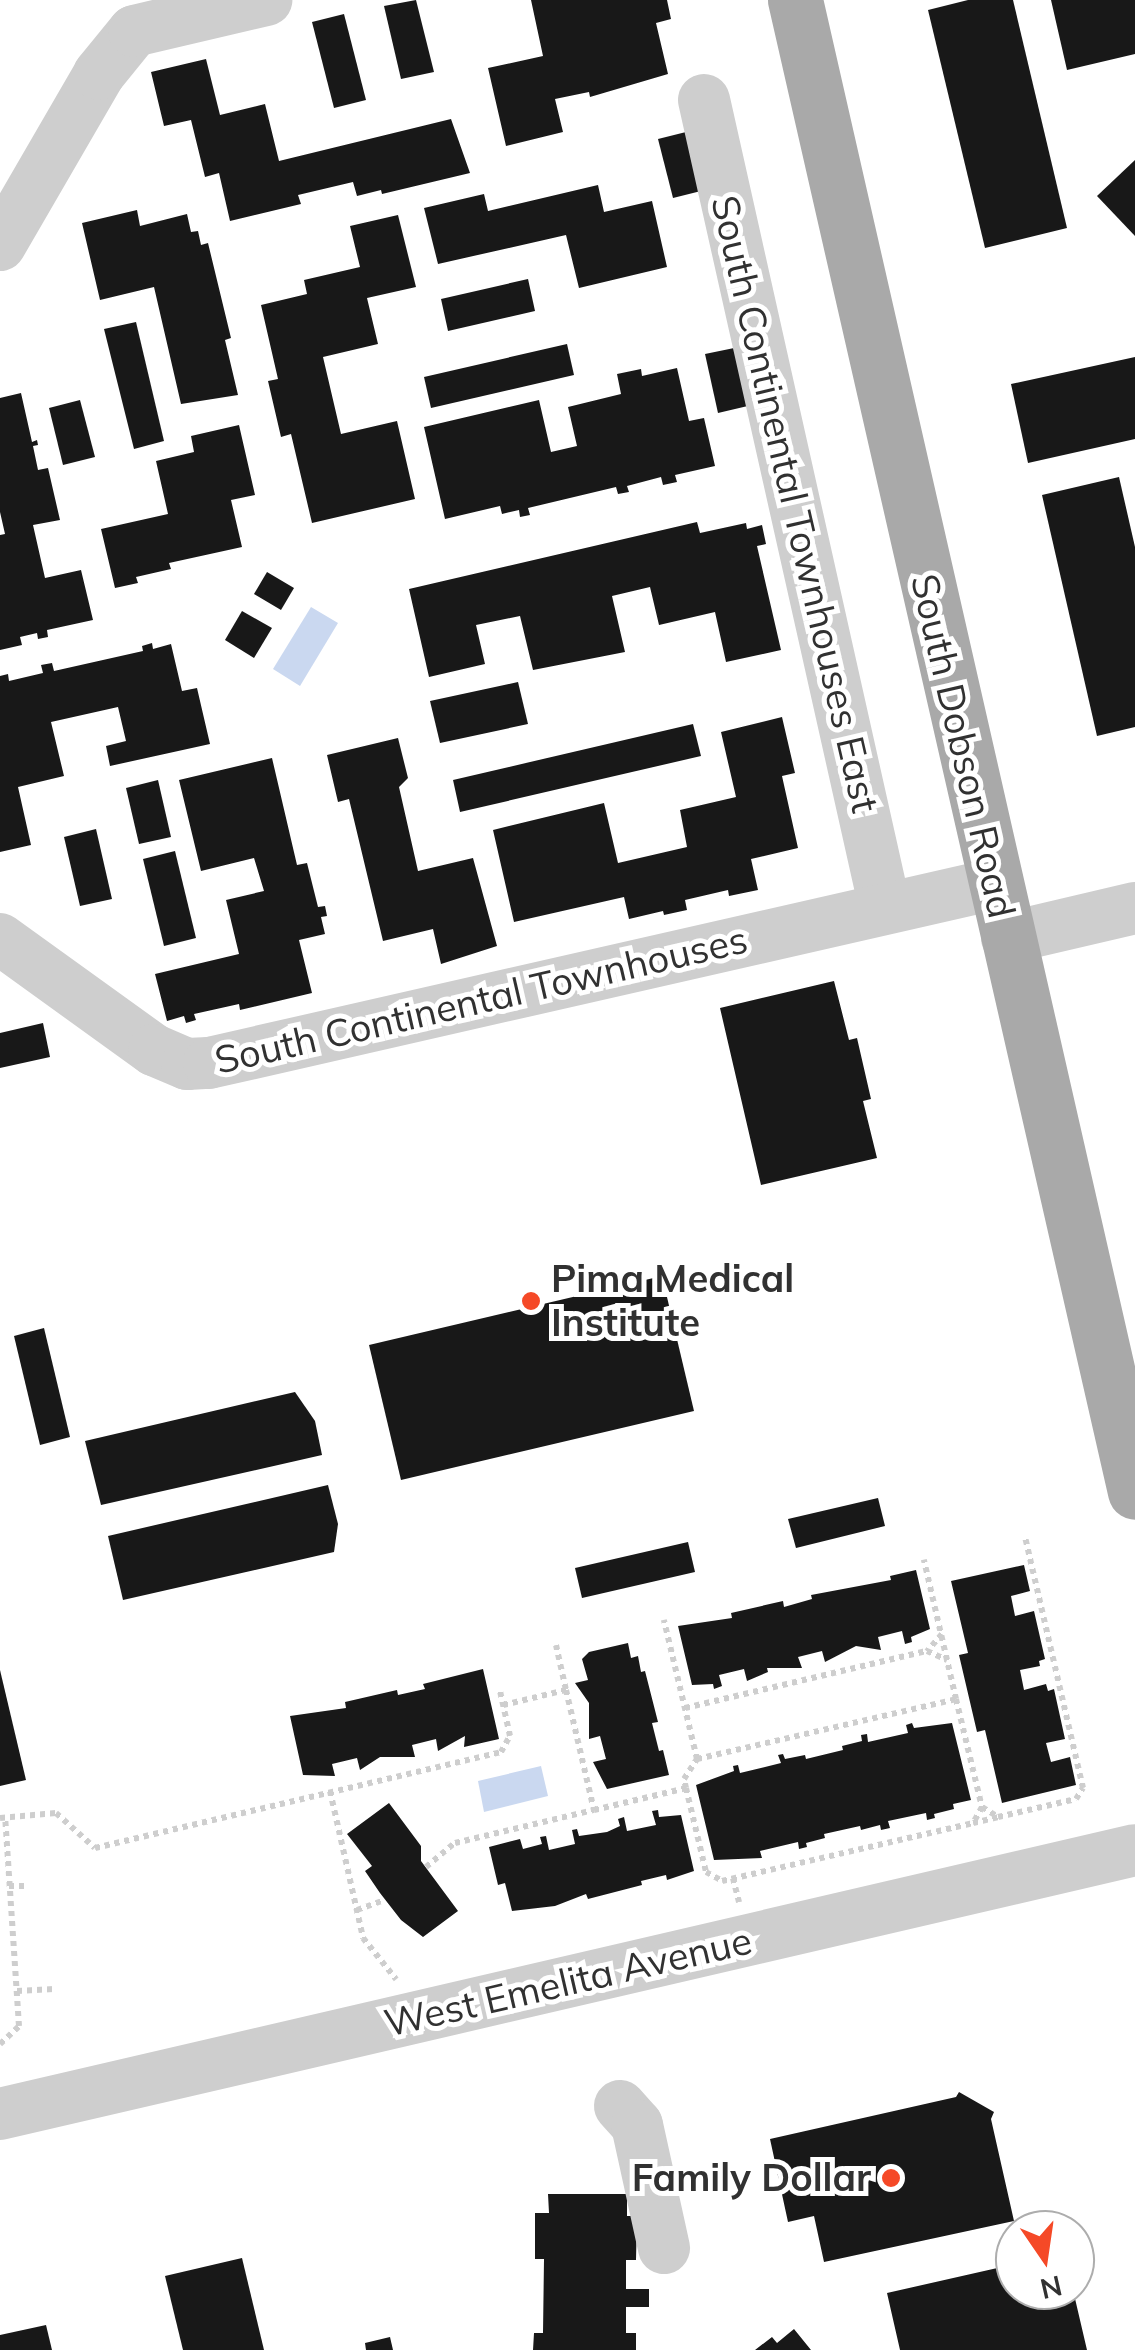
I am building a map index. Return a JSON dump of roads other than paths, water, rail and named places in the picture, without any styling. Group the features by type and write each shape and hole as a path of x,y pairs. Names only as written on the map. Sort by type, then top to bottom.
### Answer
{"main road":[{"name":"South Dobson Road","path":"795,0 1135,1492"}],"street":[{"path":"0,245 99,74 134,31 266,0"},
{"name":"South Continental Townhouses East","path":"704,100 885,908"},
{"name":"South Continental Townhouses","path":"0,939 154,1050 198,1064 995,884"},
{"path":"1007,938 1135,908"},
{"name":"West Emelita Avenue","path":"0,2114 1135,1850"},
{"path":"620,2106 637,2125 664,2248"}],"water":[{"path":"311,607 338,623 300,686 273,669"},
{"path":"541,1766 548,1796 484,1812 478,1781"}],"place":[{"name":"Pima Medical Institute","path":"531,1301"},
{"name":"Family Dollar","path":"891,2178"}]}
